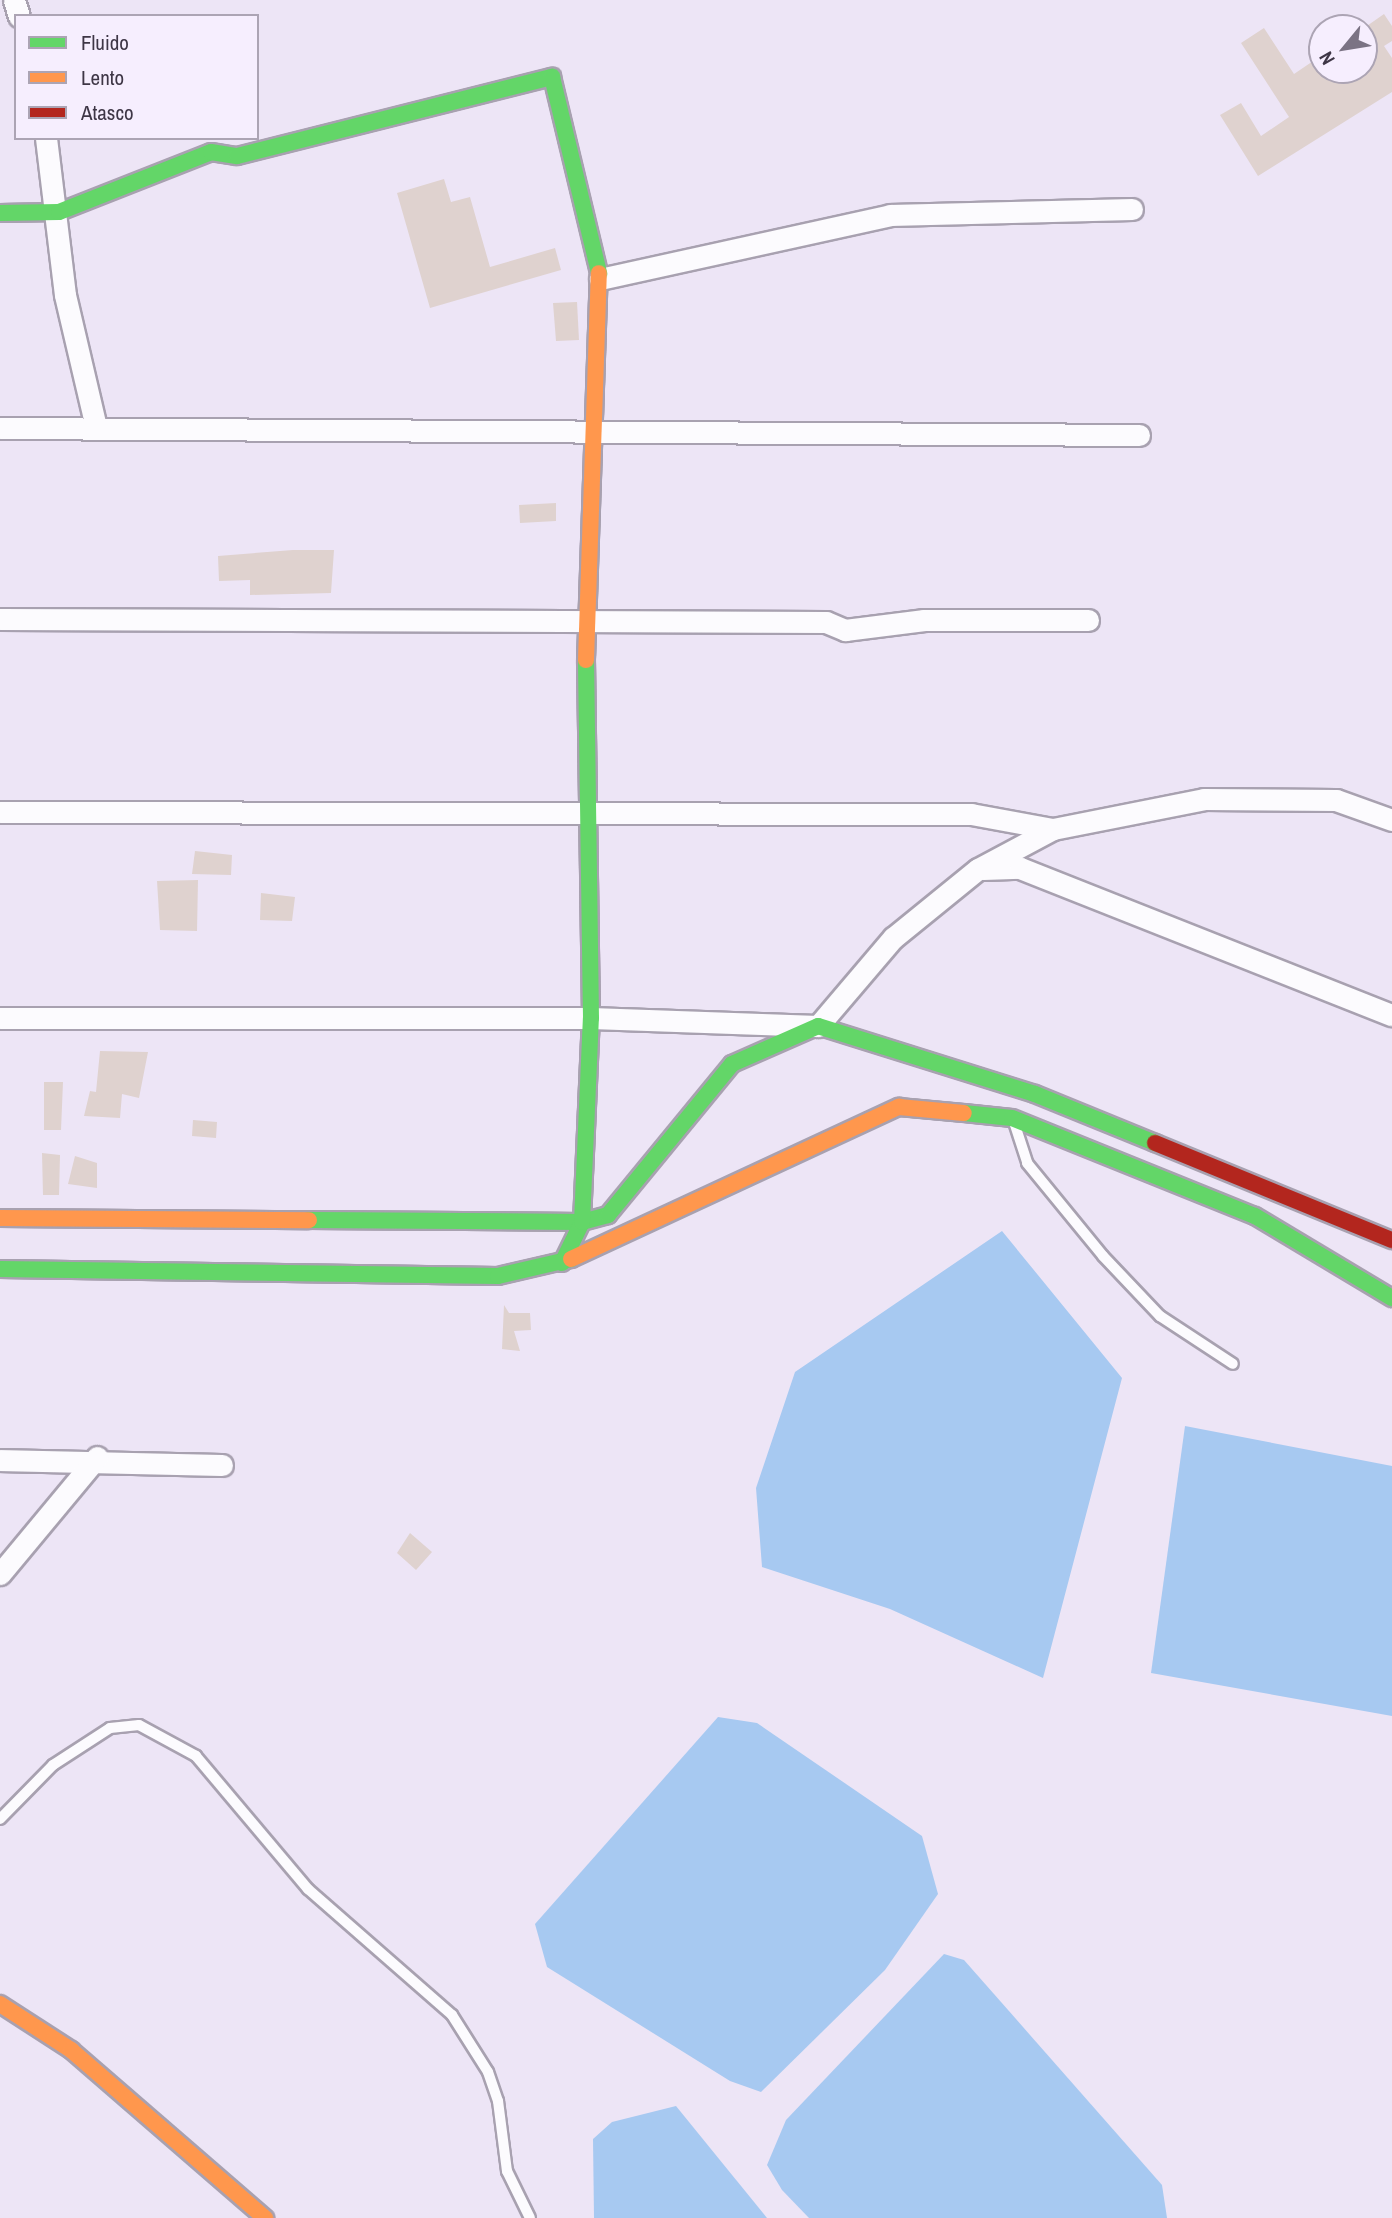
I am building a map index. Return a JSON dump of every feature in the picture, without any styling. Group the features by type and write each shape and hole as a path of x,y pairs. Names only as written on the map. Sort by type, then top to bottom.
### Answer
{"street":[{"path":"0,213 59,212 211,152 237,156 552,77 600,279 585,622 591,1018 582,1222 562,1263"},
{"path":"46,140 59,212 65,295 96,427"},
{"path":"600,279 891,215 1132,208"},
{"path":"0,428 592,434 1139,435"},
{"path":"0,619 827,622 845,630 924,620 1088,620"},
{"path":"0,1218 582,1222 608,1215 628,1198 733,1064 818,1026 893,938 978,869 1054,829 1204,799 1336,800 1392,820"},
{"path":"0,812 971,814 1054,829"},
{"path":"978,869 1020,868 1392,1015"},
{"path":"0,1018 591,1018 818,1026 1035,1094 1392,1240"},
{"path":"0,1269 498,1276 562,1263 899,1107 1013,1118 1255,1216 1392,1298"},
{"path":"0,1460 97,1457 222,1465"},
{"path":"0,1574 97,1457"},
{"path":"0,2004 101,2074 265,2218"}],"lane":[{"path":"1013,1118 1027,1163 1103,1256 1160,1316 1233,1364"},
{"path":"0,1819 53,1765 110,1728 139,1725 197,1756 308,1889 452,2015 488,2071 498,2101 506,2171 530,2218"}],"water":[{"path":"1002,1231 1122,1378 1043,1678 890,1609 762,1567 756,1488 795,1372"},
{"path":"1185,1426 1392,1466 1392,1716 1151,1673"},
{"path":"718,1717 757,1723 922,1836 938,1894 885,1970 761,2092 730,2081 547,1967 535,1924"},
{"path":"944,1954 964,1960 1162,2185 1167,2218 809,2218 782,2190 767,2165 786,2120"},
{"path":"676,2106 767,2218 594,2218 593,2139 612,2122"}],"building":[{"path":"1384,14 1392,26 1392,41 1384,46 1392,58 1392,92 1258,176 1220,115 1241,103 1261,136 1289,117 1241,43 1264,28 1294,74 1308,64 1308,84 1378,84 1378,18"},
{"path":"444,179 451,202 470,197 490,267 555,248 561,270 430,308 397,193"},
{"path":"577,302 579,340 556,341 553,303"},
{"path":"556,503 556,521 520,523 519,505"},
{"path":"293,550 334,550 331,593 250,595 250,580 219,581 218,556"},
{"path":"195,851 232,855 231,875 192,874"},
{"path":"198,880 197,931 160,930 157,881"},
{"path":"261,893 295,897 292,921 260,920"},
{"path":"100,1051 148,1052 139,1098 122,1094 120,1118 84,1116 90,1091 96,1092"},
{"path":"44,1082 63,1082 61,1130 44,1130"},
{"path":"193,1120 217,1122 216,1138 192,1136"},
{"path":"42,1153 60,1155 59,1195 43,1195"},
{"path":"75,1156 97,1163 97,1188 68,1184"},
{"path":"504,1305 509,1313 530,1313 531,1330 514,1331 520,1351 502,1349"},
{"path":"410,1533 432,1552 416,1570 397,1553"}],"traffic: fast":[{"path":"0,213 59,212 211,152 237,156 552,77 599,273"},
{"path":"562,1263 582,1222 591,1018 586,660"},
{"path":"309,1220 582,1222 608,1215 732,1064 818,1026 1035,1094 1155,1143"},
{"path":"964,1113 1012,1118 1255,1216 1392,1298"},
{"path":"0,1269 498,1276 571,1259"}],"traffic: slow":[{"path":"586,660 599,273"},
{"path":"571,1259 899,1107 964,1113"},
{"path":"0,1218 309,1220"},
{"path":"0,2004 71,2050 265,2218"}],"traffic: jam":[{"path":"1155,1143 1392,1240"}]}
